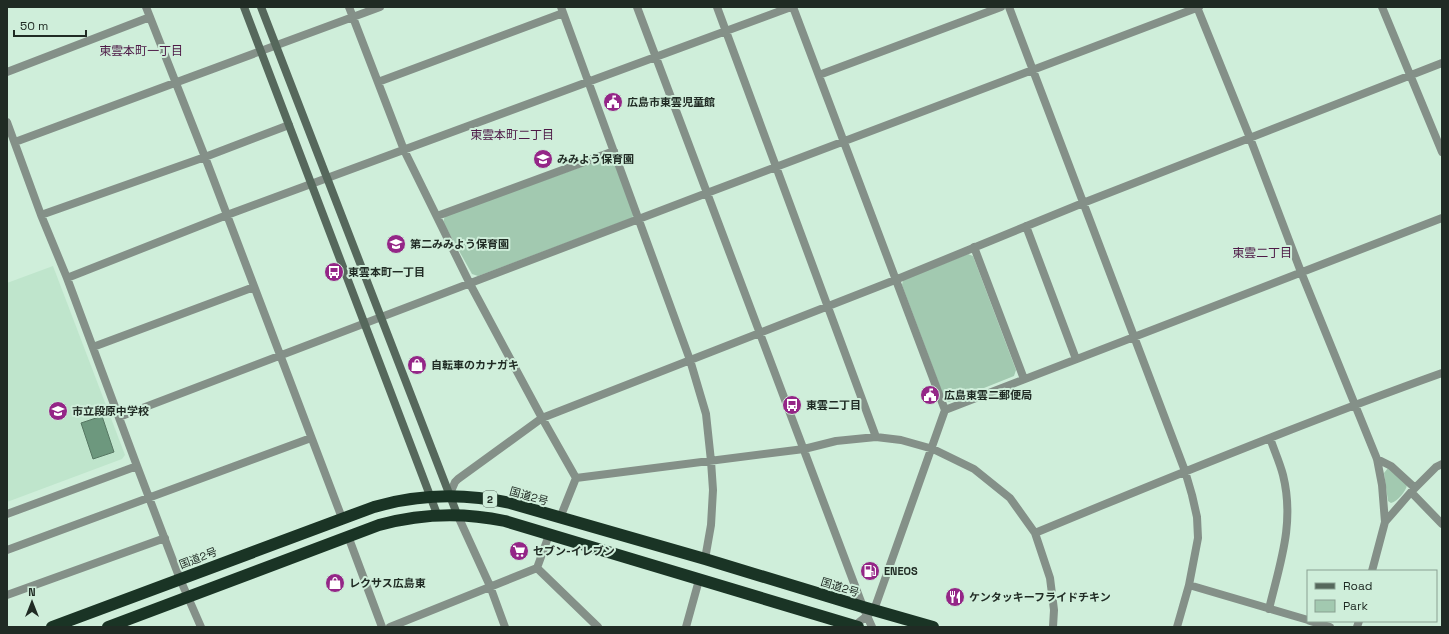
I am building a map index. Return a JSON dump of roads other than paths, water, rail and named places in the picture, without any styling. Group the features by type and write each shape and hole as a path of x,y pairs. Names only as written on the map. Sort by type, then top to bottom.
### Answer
{"highway":[{"name":"国道2号","path":"52,627 342,518 386,504 410,499 431,496 450,496 497,500 705,559 868,611 933,627"},
{"name":"2","path":"108,627 348,536 390,522 437,514 457,514 505,521 855,627"}],"street":[{"path":"146,7 205,157 342,518"},
{"path":"244,7 437,514"},
{"path":"261,7 457,514 490,586 505,627"},
{"path":"349,7 404,150 470,284 576,478"},
{"path":"15,142 380,7"},
{"path":"637,7 804,449 868,611 872,627"},
{"path":"717,7 876,437"},
{"path":"67,278 227,215 792,7 945,410 932,449 868,611 855,627"},
{"path":"819,75 1001,7"},
{"path":"1009,7 1185,471 1192,495 1197,517 1198,538 1189,585 1177,627"},
{"path":"119,417 776,166 1198,7 1301,272 1377,459 1382,485 1385,522 1372,570"},
{"path":"1382,7 1442,152"},
{"path":"378,82 562,10 690,360 706,414 713,490 711,525 705,559"},
{"path":"7,72 150,17"},
{"path":"450,496 455,482 458,479 542,418 895,280 1083,203 1442,63"},
{"path":"7,122 180,579 201,627"},
{"path":"41,215 205,157 289,125"},
{"path":"437,216 614,151"},
{"path":"945,410 1442,218"},
{"path":"1026,226 1076,359"},
{"path":"974,247 1024,379"},
{"path":"93,347 254,287"},
{"path":"1035,533 1185,471 1354,405 1442,373"},
{"path":"576,478 804,449 836,441 876,437 901,440 932,449 974,469 1010,498 1035,533 1050,578 1054,610 1053,627"},
{"path":"7,550 311,438"},
{"path":"1270,438 1283,475 1288,504 1287,536 1270,609"},
{"path":"1377,459 1391,466 1442,524"},
{"path":"1385,522 1413,490 1436,467 1442,464"},
{"path":"7,514 137,466"},
{"path":"560,518 576,478"},
{"path":"390,627 537,568 549,535"},
{"path":"348,536 382,627"},
{"path":"7,595 165,538"},
{"path":"537,568 598,627"},
{"path":"686,627 699,580"},
{"path":"1189,585 1307,620"},
{"path":"1312,622 1330,627"}],"place":[{"name":"広島市東雲児童館","path":"613,102"},
{"name":"みみよう保育園","path":"543,159"},
{"name":"第二みみよう保育園","path":"396,244"},
{"name":"東雲本町一丁目","path":"334,272"},
{"name":"自転車のカナガキ","path":"417,365"},
{"name":"広島東雲二郵便局","path":"930,395"},
{"name":"東雲二丁目","path":"792,405"},
{"name":"市立段原中学校","path":"58,411"},
{"name":"セブン-イレブン","path":"519,551"},
{"name":"ENEOS","path":"870,571"},
{"name":"レクサス広島東","path":"335,583"},
{"name":"ケンタッキーフライドチキン","path":"955,597"}],"district":[{"name":"東雲本町一丁目","path":"141,51"},
{"name":"東雲本町二丁目","path":"512,135"},
{"name":"東雲二丁目","path":"1262,253"}]}
